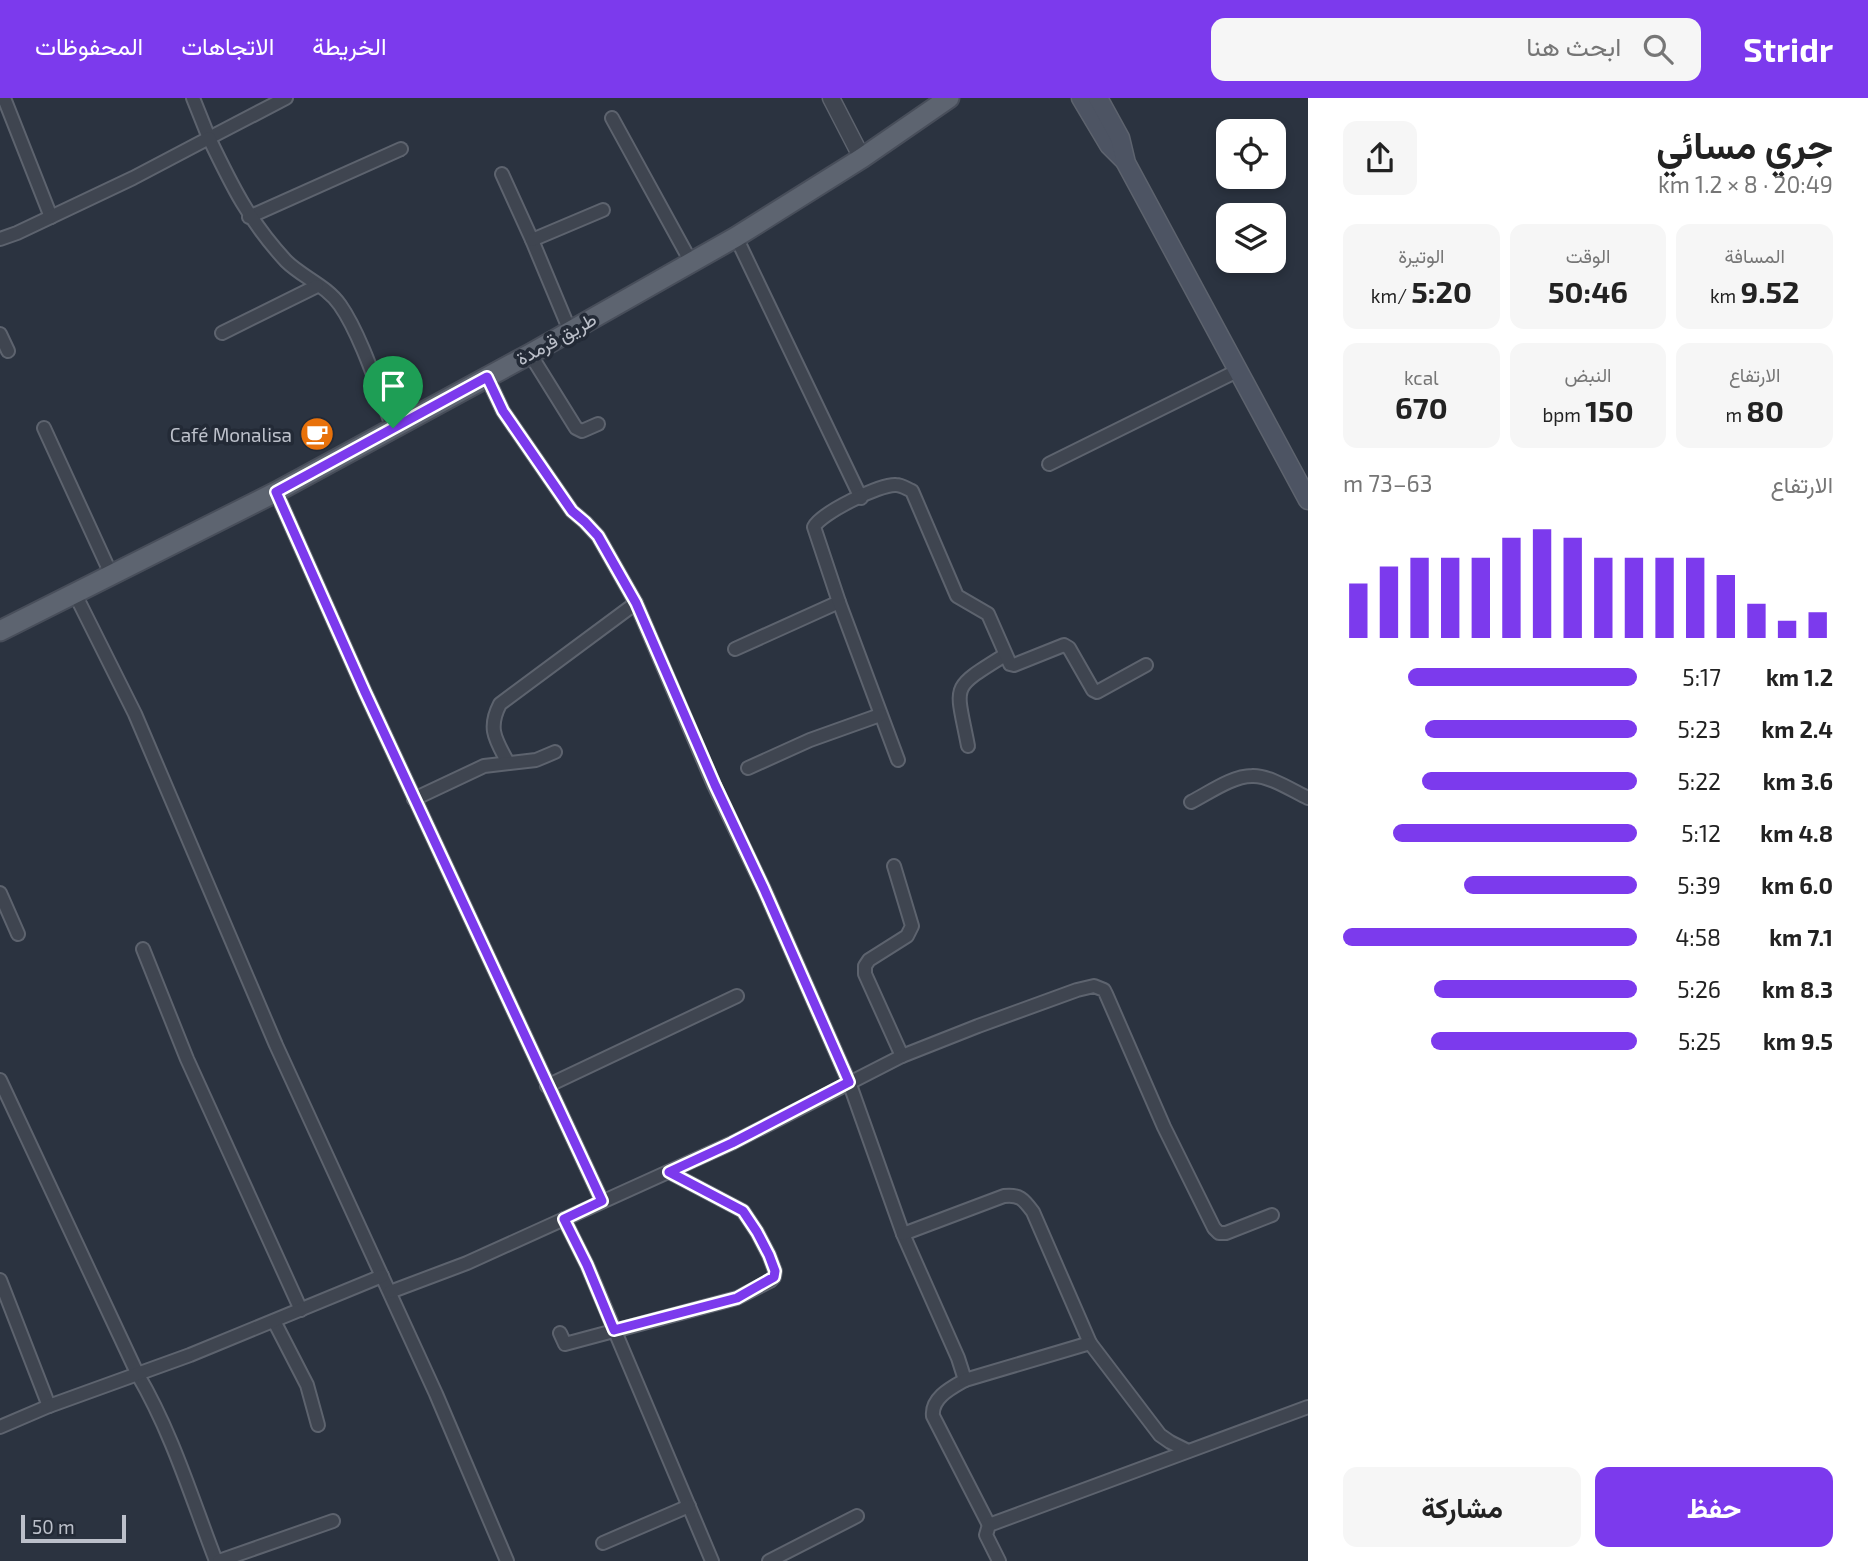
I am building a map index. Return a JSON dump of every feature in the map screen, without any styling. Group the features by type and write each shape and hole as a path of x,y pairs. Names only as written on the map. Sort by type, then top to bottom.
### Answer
{"main road":[{"name":"طريق قرمدة","path":"0,631 276,492 530,354 736,237 862,158 949,98"},
{"path":"1081,98 1109,145 1126,163 1308,500"},
{"path":"1098,98 1120,138 1126,163"}],"street":[{"path":"4,98 51,217"},
{"path":"193,98 209,138 249,217 287,262 338,303 344,312 393,428"},
{"path":"0,239 51,217 286,98"},
{"path":"831,98 862,158"},
{"path":"612,118 691,262"},
{"path":"249,217 401,149"},
{"path":"502,174 569,331"},
{"path":"532,240 603,210"},
{"path":"736,237 861,498"},
{"path":"222,332 317,286"},
{"path":"0,334 8,351"},
{"path":"530,354 576,428 582,432 598,424"},
{"path":"1049,464 1239,370"},
{"path":"487,377 503,411 572,511 598,536 636,603 849,1082 903,1234 958,1358 965,1380"},
{"path":"44,428 111,574"},
{"path":"898,760 839,603 814,527 823,516 887,486 897,485 912,491 957,596 988,614 1007,661 1014,665 1064,645 1069,648 1093,691 1097,692 1146,665"},
{"path":"276,492 414,799 602,1201"},
{"path":"74,592 135,714 276,1045 390,1292 507,1561"},
{"path":"508,763 493,733 494,717 500,704 636,603"},
{"path":"735,649 839,603"},
{"path":"968,746 959,698 961,685 1004,655"},
{"path":"748,768 810,740 880,715"},
{"path":"414,799 474,770 494,764 536,760 555,752"},
{"path":"1191,802 1251,775 1260,776 1308,799"},
{"path":"894,866 912,926 907,936 869,960 865,966 865,974 902,1056"},
{"path":"0,893 19,934"},
{"path":"143,949 187,1059 301,1310"},
{"path":"390,1292 467,1262 732,1143 902,1056 1077,990 1099,987 1106,995 1164,1127 1214,1228 1219,1233 1226,1233 1272,1215"},
{"path":"548,1086 737,996"},
{"path":"0,1080 138,1376 152,1398 217,1561 333,1521"},
{"path":"560,1333 565,1344 577,1342 737,1298 774,1277 775,1271 769,1255 743,1211 669,1172"},
{"path":"903,1234 1004,1196 1015,1195 1024,1199 1033,1212 1090,1343 1160,1435 1188,1451"},
{"path":"564,1219 587,1265 712,1561"},
{"path":"0,1427 49,1406 138,1376 382,1276"},
{"path":"0,1280 5,1306 49,1406"},
{"path":"274,1321 307,1385 318,1425"},
{"path":"999,1561 986,1535 989,1525 932,1411 939,1397 965,1380 1090,1343"},
{"path":"989,1525 1308,1407"},
{"path":"603,1543 689,1506"},
{"path":"769,1561 857,1516"}],"place":[{"name":"Café Monalisa","path":"317,434"}],"route":[{"path":"487,377 503,411 572,511 598,536 636,603 849,1082 732,1143 669,1172 743,1211 757,1232 769,1255 775,1271 774,1277 737,1298 614,1330 564,1219 602,1201 365,692 276,492 393,428 487,377"}]}
